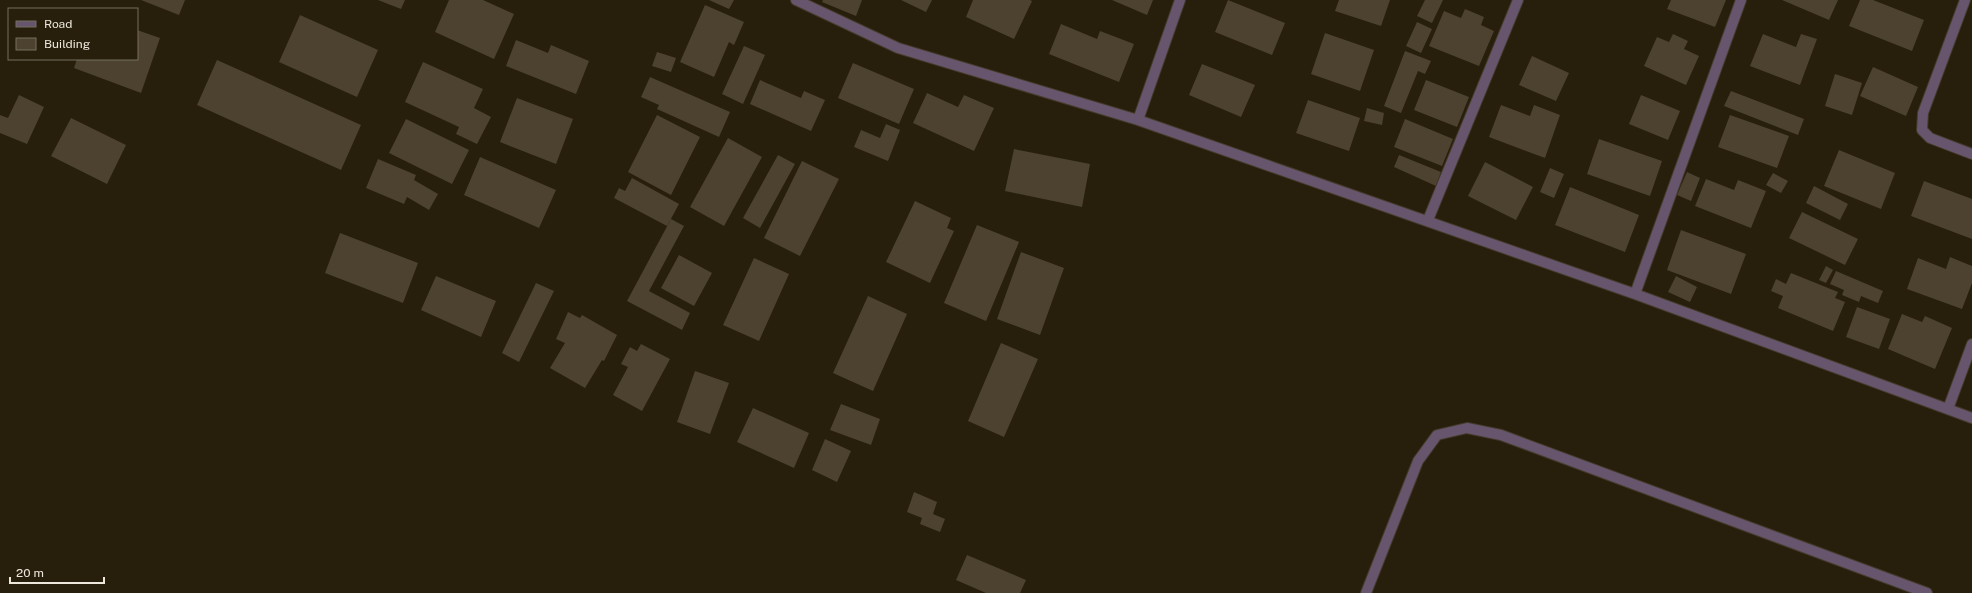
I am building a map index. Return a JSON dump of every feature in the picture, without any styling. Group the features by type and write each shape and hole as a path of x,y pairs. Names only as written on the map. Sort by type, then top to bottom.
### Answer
{"street":[{"path":"796,0 898,48 1138,120 1428,220 1635,294 1972,418"},
{"path":"1138,120 1180,0"},
{"path":"1428,220 1518,0"},
{"path":"1635,294 1741,0"},
{"path":"1965,0 1923,113 1922,130 1930,138 1972,154"},
{"path":"1948,409 1972,344"},
{"path":"1366,593 1418,461 1437,435 1467,428 1501,435 1927,593"}],"building":[{"path":"141,0 185,0 179,15"},
{"path":"378,0 405,0 401,9"},
{"path":"449,0 483,0 514,14 494,59 435,32"},
{"path":"709,0 734,0 729,9"},
{"path":"823,0 862,0 856,16 822,2"},
{"path":"901,0 932,0 926,12"},
{"path":"973,0 1032,1 1014,39 966,17"},
{"path":"1112,0 1153,0 1147,15"},
{"path":"1228,0 1285,23 1272,55 1215,32"},
{"path":"1339,0 1390,0 1381,26 1335,11"},
{"path":"1425,0 1443,0 1432,23 1417,16"},
{"path":"1671,0 1726,0 1715,27 1667,9"},
{"path":"1782,0 1838,0 1829,20"},
{"path":"1860,0 1873,0 1924,20 1912,51 1849,26"},
{"path":"705,5 744,22 734,45 729,42 714,77 680,62"},
{"path":"1465,9 1484,17 1481,25 1494,31 1479,66 1429,46 1444,11 1461,18"},
{"path":"300,15 378,50 357,97 279,62"},
{"path":"1417,22 1432,29 1421,53 1406,46"},
{"path":"1061,24 1097,39 1100,31 1134,44 1119,82 1049,54"},
{"path":"138,30 160,38 141,93 74,68 77,60 138,60"},
{"path":"1325,33 1374,50 1360,91 1311,74"},
{"path":"1673,34 1688,41 1684,49 1699,56 1686,85 1644,66 1657,37 1669,42"},
{"path":"1763,34 1796,47 1801,34 1817,39 1800,85 1750,66"},
{"path":"516,40 548,53 551,45 589,61 576,94 506,66"},
{"path":"744,46 765,55 743,104 722,94"},
{"path":"1405,51 1431,61 1425,74 1418,71 1401,113 1384,106"},
{"path":"657,52 676,58 671,72 652,66"},
{"path":"1532,56 1569,73 1556,101 1519,85"},
{"path":"217,60 361,125 341,170 197,105"},
{"path":"423,62 483,89 474,108 491,117 477,144 456,134 459,127 405,102"},
{"path":"853,63 914,89 899,124 838,98"},
{"path":"1202,64 1255,85 1241,117 1189,95"},
{"path":"1873,67 1918,87 1906,116 1860,96"},
{"path":"1835,74 1862,83 1852,115 1825,106"},
{"path":"650,77 730,112 719,137 657,109 659,105 641,97"},
{"path":"760,80 801,98 804,91 825,100 811,131 750,104"},
{"path":"1426,80 1469,97 1457,127 1414,110"},
{"path":"1731,91 1804,119 1798,135 1724,106"},
{"path":"927,93 958,107 964,95 994,108 974,151 913,123"},
{"path":"19,95 44,107 27,144 0,133 0,115 8,118"},
{"path":"1641,95 1680,111 1668,140 1629,124"},
{"path":"517,98 573,119 556,164 500,142"},
{"path":"1308,100 1360,118 1349,151 1296,133"},
{"path":"1501,105 1530,116 1534,105 1560,115 1545,158 1489,137"},
{"path":"1367,108 1384,113 1382,125 1364,121"},
{"path":"657,115 700,137 671,195 628,172"},
{"path":"1730,115 1789,136 1777,168 1718,147"},
{"path":"71,118 126,145 107,184 51,156"},
{"path":"406,119 469,150 452,184 389,153"},
{"path":"1405,119 1453,139 1442,166 1394,147"},
{"path":"886,124 900,130 888,161 854,147 861,130 880,138"},
{"path":"728,138 762,157 724,226 690,207"},
{"path":"1599,139 1662,161 1650,196 1587,174"},
{"path":"1014,149 1090,164 1082,207 1005,191"},
{"path":"1839,150 1895,173 1881,209 1824,186"},
{"path":"778,155 795,164 760,228 743,218"},
{"path":"1399,155 1441,172 1436,186 1394,167"},
{"path":"480,157 556,190 539,228 464,195"},
{"path":"378,159 416,175 414,180 438,194 429,210 407,197 404,204 366,188"},
{"path":"802,161 839,179 800,256 764,238"},
{"path":"1485,162 1533,187 1516,220 1468,196"},
{"path":"1550,168 1564,174 1554,198 1540,192"},
{"path":"1687,172 1700,178 1691,201 1677,195"},
{"path":"1773,173 1788,181 1781,193 1766,185"},
{"path":"632,178 679,204 667,226 614,198 619,188 625,191"},
{"path":"1706,179 1734,190 1738,180 1766,191 1751,228 1695,206"},
{"path":"1924,181 1972,199 1972,239 1911,216"},
{"path":"1814,186 1848,204 1840,220 1806,203"},
{"path":"1570,187 1639,215 1625,252 1555,225"},
{"path":"915,201 951,218 947,228 954,231 930,283 886,262"},
{"path":"1802,212 1858,239 1845,265 1789,238"},
{"path":"671,219 684,226 649,291 690,313 682,330 627,301"},
{"path":"977,225 1019,242 986,321 944,303"},
{"path":"1681,230 1746,254 1731,294 1667,270"},
{"path":"340,233 418,263 403,303 325,273"},
{"path":"1021,252 1064,268 1040,335 997,319"},
{"path":"679,255 712,273 694,306 661,288"},
{"path":"1950,257 1972,266 1972,283 1962,309 1907,289 1918,258 1946,269"},
{"path":"754,258 789,274 759,341 723,325"},
{"path":"1826,266 1833,270 1826,283 1819,280"},
{"path":"1836,271 1883,291 1878,303 1861,296 1859,302 1842,295 1844,290 1830,284"},
{"path":"1791,273 1838,292 1835,298 1845,302 1833,331 1778,308 1783,296 1771,291 1776,279 1786,284"},
{"path":"436,276 496,301 481,337 421,310"},
{"path":"1676,276 1697,287 1690,302 1668,292"},
{"path":"536,283 554,291 519,362 502,353"},
{"path":"868,296 907,314 873,391 833,373"},
{"path":"1857,307 1890,319 1879,349 1846,337"},
{"path":"568,312 580,318 582,315 617,335 604,361 602,360 585,388 550,368 565,343 556,339"},
{"path":"1902,314 1922,322 1925,316 1952,328 1935,369 1888,349"},
{"path":"1001,343 1038,359 1004,437 968,421"},
{"path":"641,344 670,359 642,411 613,395 628,367 621,364 630,347 637,351"},
{"path":"695,371 729,383 710,434 677,422"},
{"path":"841,404 880,419 871,445 830,430"},
{"path":"753,408 809,433 794,468 737,442"},
{"path":"825,439 851,451 837,482 812,470"},
{"path":"914,492 937,502 933,514 945,519 940,532 920,524 922,518 907,512"},
{"path":"967,555 1026,580 1020,593 986,593 956,580"}]}
